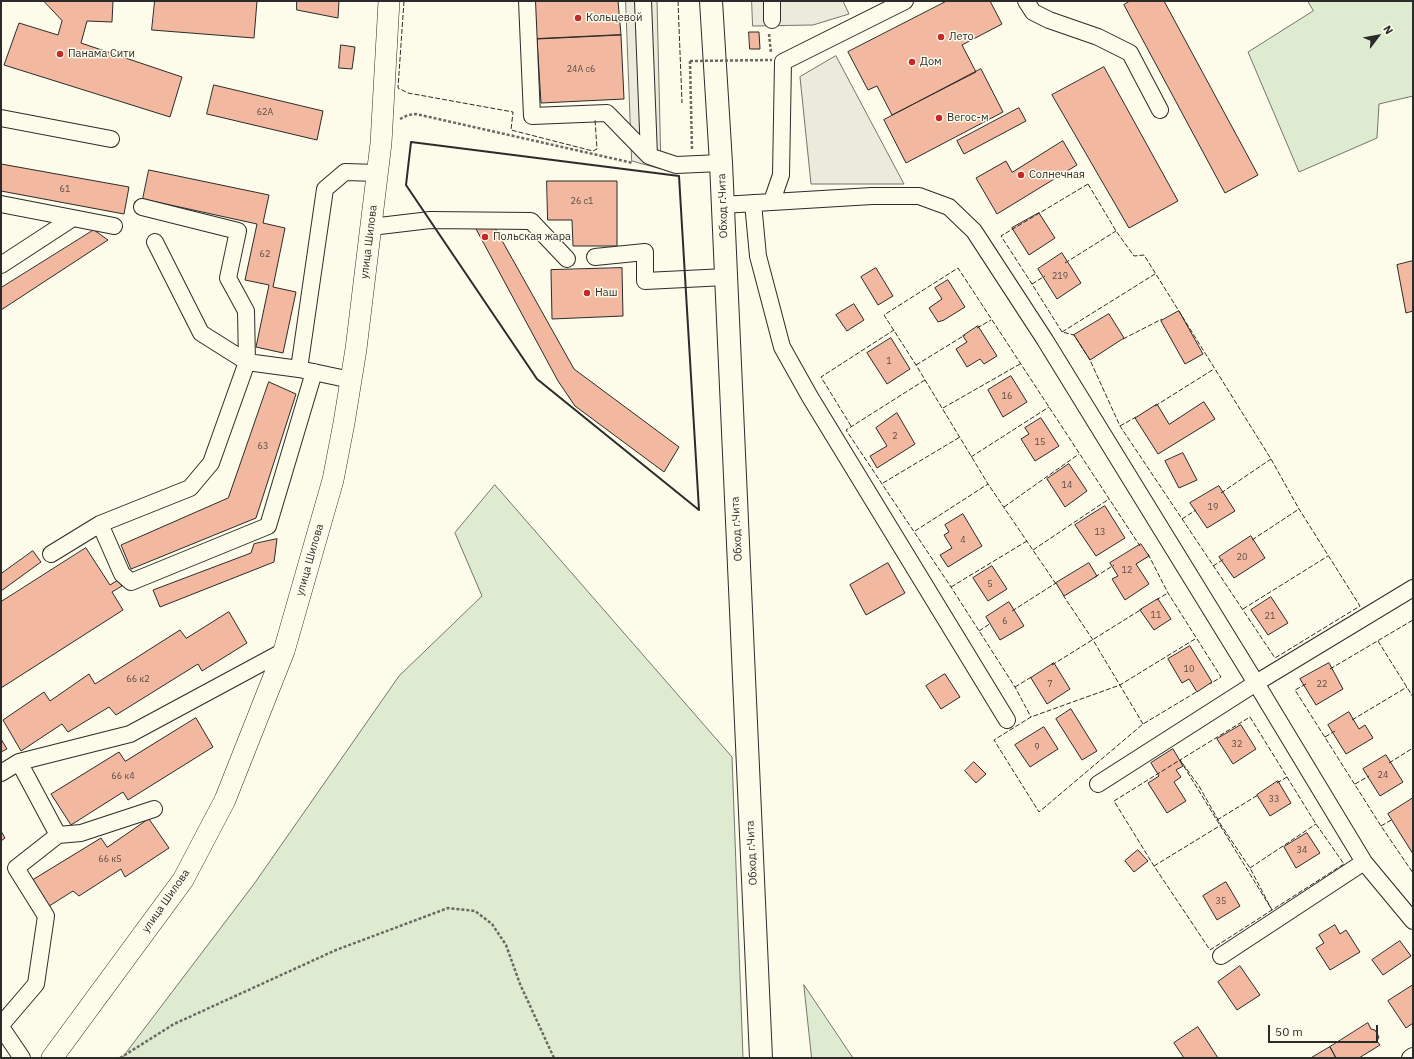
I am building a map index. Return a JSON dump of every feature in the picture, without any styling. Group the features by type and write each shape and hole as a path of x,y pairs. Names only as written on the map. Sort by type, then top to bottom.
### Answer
{"highway":[{"name":"Обход г.Чита","path":"711,1 721,163 761,1058"}],"main road":[{"name":"улица Шилова","path":"52,1058 183,880 225,800 284,651 333,480 351,380 378,173 390,1"}],"street":[{"path":"527,1 532,116 607,113 642,159 676,165 721,163"},
{"path":"642,159 643,1"},
{"path":"770,24 772,1"},
{"path":"772,201 781,175 783,62 905,1"},
{"path":"1026,1 1033,12 1049,20 1098,37 1130,53 1160,110"},
{"path":"1,118 111,139"},
{"path":"100,524 122,574 131,582 268,526 306,371 325,190 344,172 378,173"},
{"path":"722,205 872,196 920,196 949,207 974,231 1045,340 1364,862 1413,921"},
{"path":"753,203 758,256 782,347 810,397 1007,720"},
{"path":"1,204 114,226"},
{"path":"51,554 100,524 190,488 210,463 247,362 246,311 228,278 238,232 142,207"},
{"path":"1,266 73,218"},
{"path":"371,227 430,220 531,221 567,259"},
{"path":"155,242 201,333 247,362 351,380"},
{"path":"595,257 645,252 645,281 726,277"},
{"path":"1098,784 1256,683 1413,588"},
{"path":"1,773 19,762 130,734 284,651"},
{"path":"19,762 58,835"},
{"path":"22,1058 1,1026 36,984 46,916 16,868 58,835 81,833 154,809"},
{"path":"1221,956 1364,862"}],"path":[{"path":"693,164 690,61 772,60 770,24"},
{"path":"397,122 408,115 416,114 642,159"},
{"path":"120,1058 174,1024 329,953 448,908 475,911 492,924 506,945 520,984 554,1058"}],"green space":[{"path":"1308,1 1413,1 1413,96 1379,104 1377,138 1299,172 1248,52 1313,11"},
{"path":"495,485 732,757 743,1058 122,1058 254,884 399,676 482,596 455,533"},
{"path":"804,985 853,1058 812,1058"}],"shaded area":[{"path":"626,1 657,1 661,169 632,161"},
{"path":"752,1 843,1 849,14 813,25 753,26"},
{"path":"836,56 904,184 811,184 800,77"}],"building":[{"name":"Панама Сити","path":"44,1 113,1 112,22 87,21 81,43 182,77 170,117 4,65 19,23 58,35 62,21"},
{"path":"155,1 257,1 254,38 152,30"},
{"path":"297,1 339,1 338,18 297,10"},
{"name":"Кольцевой","path":"535,1 618,1 621,35 537,39"},
{"name":"Дом","path":"947,1 990,1 1002,24 962,45 976,72 892,115 877,86 868,90 848,52"},
{"path":"1130,1 1164,1 1258,175 1225,193 1124,5"},
{"path":"749,32 759,32 760,49 750,49"},
{"path":"621,35 624,99 541,103 537,39"},
{"path":"341,45 355,47 352,69 339,68"},
{"path":"1104,67 1178,201 1129,228 1052,95"},
{"name":"Вегос-м","path":"981,69 1003,112 906,163 884,120"},
{"path":"214,85 323,111 317,140 207,114"},
{"path":"1019,108 1026,121 964,154 957,141"},
{"name":"Солнечная","path":"1063,141 1077,165 997,214 976,178 1006,161 1012,172"},
{"path":"1,164 129,187 124,214 1,191"},
{"path":"149,170 269,195 263,223 285,228 273,287 296,292 283,353 256,347 269,285 245,280 257,224 143,199"},
{"path":"547,181 617,181 617,246 573,246 572,220 548,220"},
{"path":"1039,213 1055,238 1029,255 1012,228"},
{"path":"495,228 574,369 679,447 664,472 575,406 558,381 476,229"},
{"path":"94,230 108,240 1,310 1,288"},
{"path":"1062,253 1081,283 1057,299 1038,269"},
{"path":"1413,261 1413,311 1406,313 1397,265"},
{"name":"Наш","path":"622,268 623,316 552,319 551,270"},
{"path":"876,268 893,296 878,305 861,277"},
{"path":"948,280 965,307 938,322 929,308 942,299 935,288"},
{"path":"854,304 864,320 847,331 836,315"},
{"path":"1179,311 1203,354 1185,364 1161,321"},
{"path":"1109,314 1124,338 1090,360 1074,335"},
{"path":"978,326 997,356 984,364 980,359 967,367 956,349 967,342 963,336"},
{"path":"891,338 910,369 887,384 867,353"},
{"path":"1011,376 1027,402 1003,417 988,390"},
{"path":"269,382 296,394 256,518 131,569 121,545 228,498"},
{"path":"1204,402 1215,419 1158,454 1135,418 1157,404 1169,424"},
{"path":"897,413 915,444 877,468 870,456 887,446 876,428"},
{"path":"1041,418 1059,446 1035,461 1021,439 1029,434 1025,428"},
{"path":"1183,453 1197,480 1179,488 1165,461"},
{"path":"1069,464 1087,491 1065,507 1047,479"},
{"path":"1219,486 1235,511 1207,528 1190,503"},
{"path":"1105,506 1125,538 1096,556 1075,525"},
{"path":"963,514 982,546 948,567 940,555 952,548 944,535 949,532 945,525"},
{"path":"1251,536 1265,558 1234,578 1219,557"},
{"path":"277,539 274,562 160,607 153,590 251,553 254,544"},
{"path":"1141,544 1149,556 1136,564 1149,584 1125,600 1112,579 1118,576 1110,563"},
{"path":"86,548 110,585 118,580 122,586 112,592 123,610 1,688 1,602"},
{"path":"33,551 41,562 1,591 1,574"},
{"path":"888,563 905,593 866,615 850,585"},
{"path":"1089,563 1097,576 1064,596 1056,583"},
{"path":"992,566 1007,589 988,601 973,578"},
{"path":"1271,597 1288,623 1268,635 1251,610"},
{"path":"1158,599 1171,619 1154,630 1140,610"},
{"path":"1009,602 1024,626 1000,640 986,617"},
{"path":"229,612 247,643 202,671 198,664 116,715 109,707 68,732 62,724 21,751 3,720 44,692 50,701 89,674 95,684 180,630 186,638"},
{"path":"1190,646 1212,682 1197,692 1189,679 1182,683 1168,659"},
{"path":"1054,663 1070,689 1047,704 1031,678"},
{"path":"1329,663 1343,689 1316,705 1300,679"},
{"path":"945,674 960,697 941,709 926,686"},
{"path":"1071,709 1097,751 1082,760 1056,719"},
{"path":"1349,712 1359,729 1365,725 1373,738 1346,754 1328,725"},
{"path":"196,718 213,747 128,800 123,792 71,825 51,794 119,752 125,761"},
{"path":"1241,725 1256,749 1233,764 1217,739"},
{"path":"1044,727 1058,749 1030,767 1015,745"},
{"path":"1,739 7,749 1,752"},
{"path":"1173,749 1183,766 1176,770 1181,777 1174,782 1186,801 1167,813 1148,783 1159,776 1151,763"},
{"path":"1386,755 1403,782 1380,796 1363,769"},
{"path":"974,762 986,774 976,783 965,771"},
{"path":"1278,781 1291,803 1270,816 1257,795"},
{"path":"1413,798 1413,854 1388,814"},
{"path":"149,819 169,848 125,877 121,869 79,896 73,891 46,908 29,882 101,838 107,847"},
{"path":"1,831 5,838 1,841"},
{"path":"1307,833 1320,853 1296,868 1284,847"},
{"path":"1138,850 1148,861 1134,872 1125,861"},
{"path":"1226,882 1240,906 1217,920 1203,896"},
{"path":"1335,925 1340,934 1346,930 1360,952 1330,970 1316,948 1324,943 1319,935"},
{"path":"1400,941 1411,956 1383,975 1372,960"},
{"path":"1240,966 1260,995 1237,1010 1218,982"},
{"path":"1413,985 1413,1023 1406,1028 1388,1001"},
{"path":"1368,1023 1371,1029 1375,1030 1379,1037 1377,1041 1380,1045 1359,1058 1336,1058 1330,1047"},
{"path":"1198,1027 1218,1058 1184,1058 1174,1043"},
{"path":"1330,1047 1336,1058 1311,1058"}],"fence":[{"path":"404,1 398,88 408,93 513,112 511,130 593,151 597,149 595,119"},
{"path":"678,1 682,103"},
{"path":"1088,184 1116,231 1134,256 1144,255 1271,459 1299,509 1360,606 1275,658 1120,426 1090,360 1074,335 1062,332 1001,236 1088,184"},
{"path":"1065,263 1116,231"},
{"path":"1056,584 988,484 884,315 958,268 1140,546"},
{"path":"1062,332 1155,274"},
{"path":"1032,284 1045,276"},
{"path":"1123,339 1162,319"},
{"path":"977,328 991,320"},
{"path":"851,426 821,377 894,330"},
{"path":"916,365 965,335"},
{"path":"943,408 1020,364"},
{"path":"1155,406 1214,369"},
{"path":"925,380 846,430 951,587 1015,687 1031,717"},
{"path":"971,457 1049,407"},
{"path":"1120,426 1136,417"},
{"path":"883,483 960,437"},
{"path":"1004,507 1079,454"},
{"path":"1221,493 1271,459"},
{"path":"915,531 988,484"},
{"path":"1033,550 1109,499"},
{"path":"1252,540 1299,509"},
{"path":"1182,519 1196,510"},
{"path":"951,587 1027,541"},
{"path":"1148,554 1168,593 1221,677 1210,684"},
{"path":"1243,609 1328,556"},
{"path":"1213,566 1224,559"},
{"path":"1095,577 1114,565"},
{"path":"1012,611 1056,583"},
{"path":"1156,600 1168,593"},
{"path":"1063,595 1093,640 1143,724"},
{"path":"1052,665 1142,609"},
{"path":"1330,669 1413,620"},
{"path":"979,631 991,623"},
{"path":"1195,639 1120,685 1031,717 994,740 1039,812 1143,724 1198,691"},
{"path":"1378,641 1413,697"},
{"path":"1015,687 1033,676"},
{"path":"1306,684 1295,690 1381,826 1413,873"},
{"path":"1352,720 1407,687"},
{"path":"1250,717 1316,824 1344,864 1272,910 1250,868 1221,825 1199,786 1180,760 1250,717"},
{"path":"1325,737 1335,731"},
{"path":"1389,763 1413,748"},
{"path":"1180,760 1272,910 1210,950 1154,866 1114,801 1180,760"},
{"path":"1355,784 1369,776"},
{"path":"1277,783 1287,777"},
{"path":"1217,820 1258,795"},
{"path":"1381,826 1393,819"},
{"path":"1250,868 1316,824"},
{"path":"1154,866 1221,825"}],"wall":[{"path":"411,142 679,176 699,510 537,379 406,185 411,142"}],"place":[{"name":"Кольцевой","path":"578,18"},
{"name":"Лето","path":"941,37"},
{"name":"Панама Сити","path":"60,54"},
{"name":"Дом","path":"912,62"},
{"name":"Вегос-м","path":"939,118"},
{"name":"Солнечная","path":"1021,175"},
{"name":"Польская жара","path":"485,237"},
{"name":"Наш","path":"587,293"}]}
